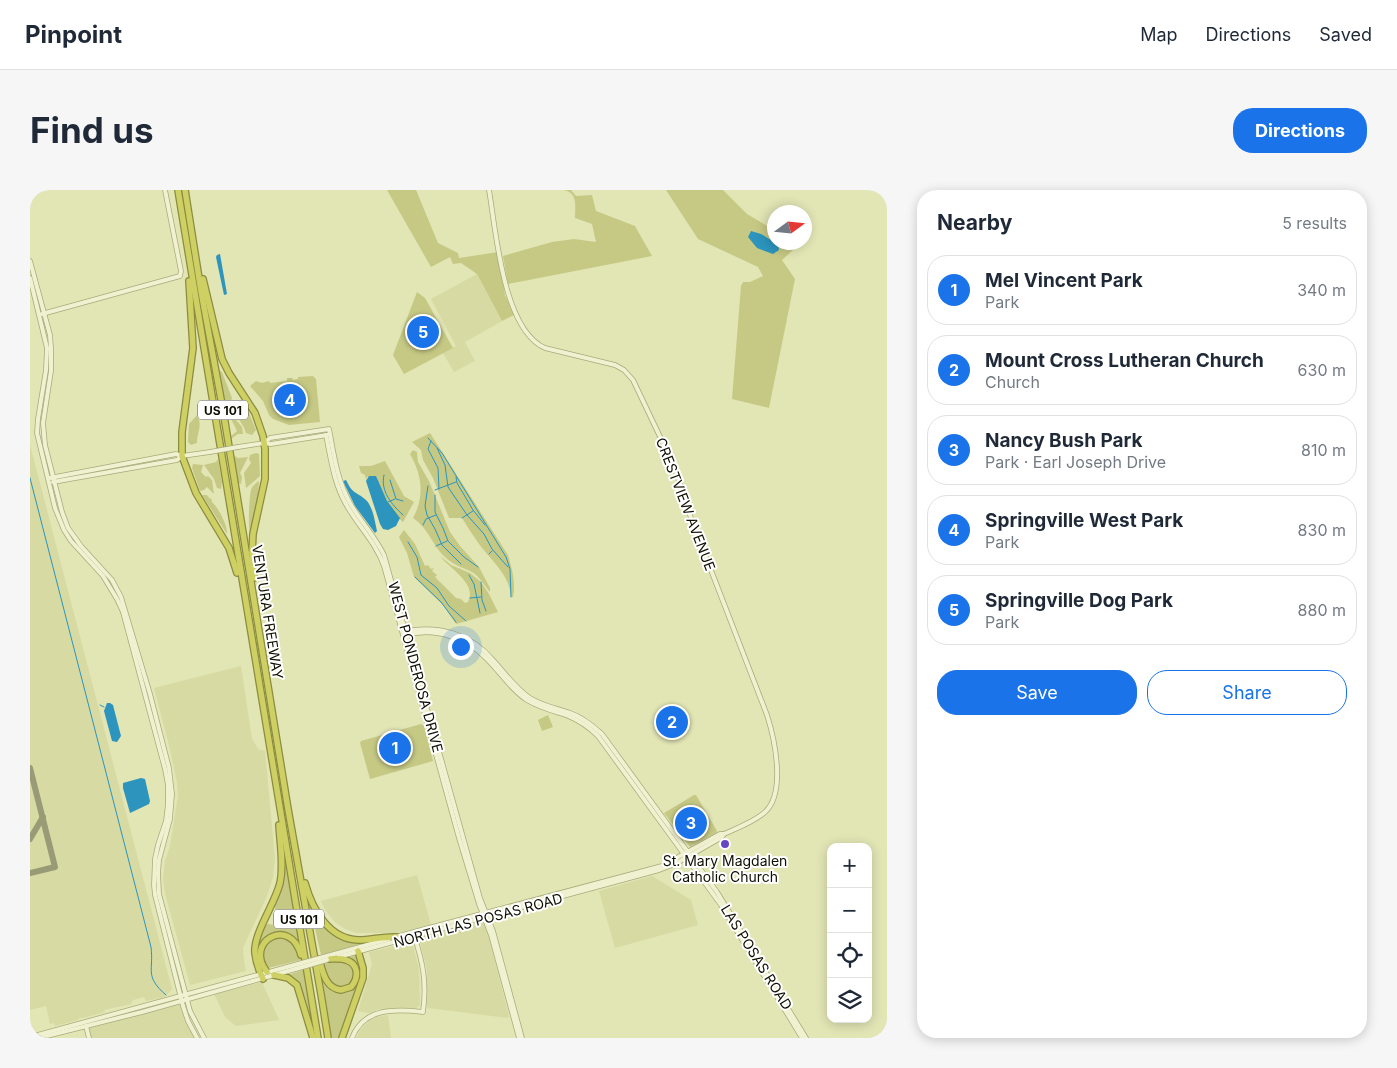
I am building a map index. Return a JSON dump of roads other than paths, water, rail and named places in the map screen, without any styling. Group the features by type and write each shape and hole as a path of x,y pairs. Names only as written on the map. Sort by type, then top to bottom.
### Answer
{"highway":[{"name":"VENTURA FREEWAY","path":"178,190 318,1038"},
{"name":"VENTURA FREEWAY","path":"185,190 328,1038"},
{"path":"189,218 220,353 229,373 255,413 264,442 264,490 252,544 254,602"},
{"path":"190,264 188,271 192,348 182,432 182,456 198,498 229,548 245,602"},
{"path":"264,975 255,955 255,946 277,894 281,875 278,801"},
{"path":"294,842 312,902 331,930 344,938 355,940 397,937"},
{"path":"308,917 327,982 338,990 346,990 351,987 357,977 353,964 345,960 328,958"},
{"path":"264,975 260,955 262,945 273,936 288,936 298,947 310,991"},
{"path":"342,1038 363,978 358,950"},
{"path":"274,975 288,978 297,985 313,1038"}],"main road":[{"path":"42,314 180,276 182,271 165,190"},
{"name":"CRESTVIEW AVENUE","path":"489,190 508,296 529,337 544,348 615,365 624,370 633,380 674,466 692,521 769,721 774,746 776,784 775,796 770,806 762,814 724,834 720,834 690,854"},
{"path":"30,261 42,314 47,359 37,432 54,508 64,530 79,551 103,576 114,591 120,605 163,762 168,784 168,804 166,821 155,859 154,884 180,995 188,1021 197,1038"},
{"path":"30,278 50,335 51,359 43,433 44,445 62,512 68,528 108,576 122,597 164,746 172,784 172,804 169,826 160,851 158,884 187,999 193,1018 204,1038"},
{"name":"WEST PONDEROSA DRIVE","path":"264,442 270,438 329,429 332,472 349,510 377,545 388,565 404,634 452,807 520,1038"},
{"path":"48,481 176,454 182,456 264,442 271,444 328,435"},
{"path":"404,634 433,633 463,641 484,656 523,697 536,705 571,717 592,728"},
{"name":"LAS POSAS ROAD","path":"592,728 608,741 690,854 734,918 806,1038"},
{"name":"LAS POSAS ROAD","path":"592,728 608,747 725,911 802,1038"},
{"name":"NORTH LAS POSAS ROAD","path":"264,975 594,886 658,867 690,854"},
{"path":"352,1038 362,1022 375,1014 390,1010 423,1012 425,980 414,935"},
{"name":"NORTH LAS POSAS ROAD","path":"358,950 397,937 414,935"},
{"name":"NORTH LAS POSAS ROAD","path":"264,975 274,975 298,966"},
{"path":"30,1037 186,993 264,975"},
{"path":"39,1038 182,1001 264,975"},
{"path":"86,1026 89,1023 107,1018 109,1015"},
{"path":"86,1026 89,1038"}],"water":[{"path":"751,231 761,234 767,238 767,250 779,250 773,254 757,248 748,237"},
{"path":"220,254 227,294 224,295 216,257"},
{"path":"369,476 376,476 387,501 400,518 396,526 388,530 383,529 380,524 366,481"},
{"path":"346,480 353,491 366,500 370,507 377,531 375,533 355,506 343,481"},
{"path":"107,703 113,705 121,736 117,742 112,741 104,711"},
{"path":"141,778 145,779 150,801 149,804 130,813 123,783"}],"waterway":[{"path":"428,438 442,453 506,557 510,569 511,597"},
{"path":"431,441 428,449 438,468 439,489"},
{"path":"437,448 445,465 448,487 467,515 484,534 492,549 508,567"},
{"path":"384,475 385,492 403,515"},
{"path":"456,477 457,483 473,510 485,525"},
{"path":"30,478 151,947 152,978 166,995"},
{"path":"390,480 396,499 403,501"},
{"path":"435,490 456,482"},
{"path":"428,486 425,506 427,515 442,545 461,564"},
{"path":"435,495 435,512 448,541 464,557 478,567"},
{"path":"388,502 395,499"},
{"path":"462,518 473,511"},
{"path":"423,525 426,519 436,515"},
{"path":"436,546 447,541"},
{"path":"408,542 417,557 421,575 437,588 449,606 466,621"},
{"path":"489,554 492,551"},
{"path":"469,575 474,584 480,613"},
{"path":"415,577 441,602 456,622"},
{"path":"481,582 482,600 486,611"},
{"path":"470,598 481,597"},
{"path":"100,705 104,707"}],"place":[{"name":"Springville Dog Park","path":"423,332"},
{"name":"Springville West Park","path":"290,400"},
{"name":"Mount Cross Lutheran Church","path":"672,722"},
{"name":"Mel Vincent Park","path":"395,748"},
{"name":"Nancy Bush Park","path":"691,823"},
{"name":"St. Mary Magdalen Catholic Church","path":"725,844"}]}
